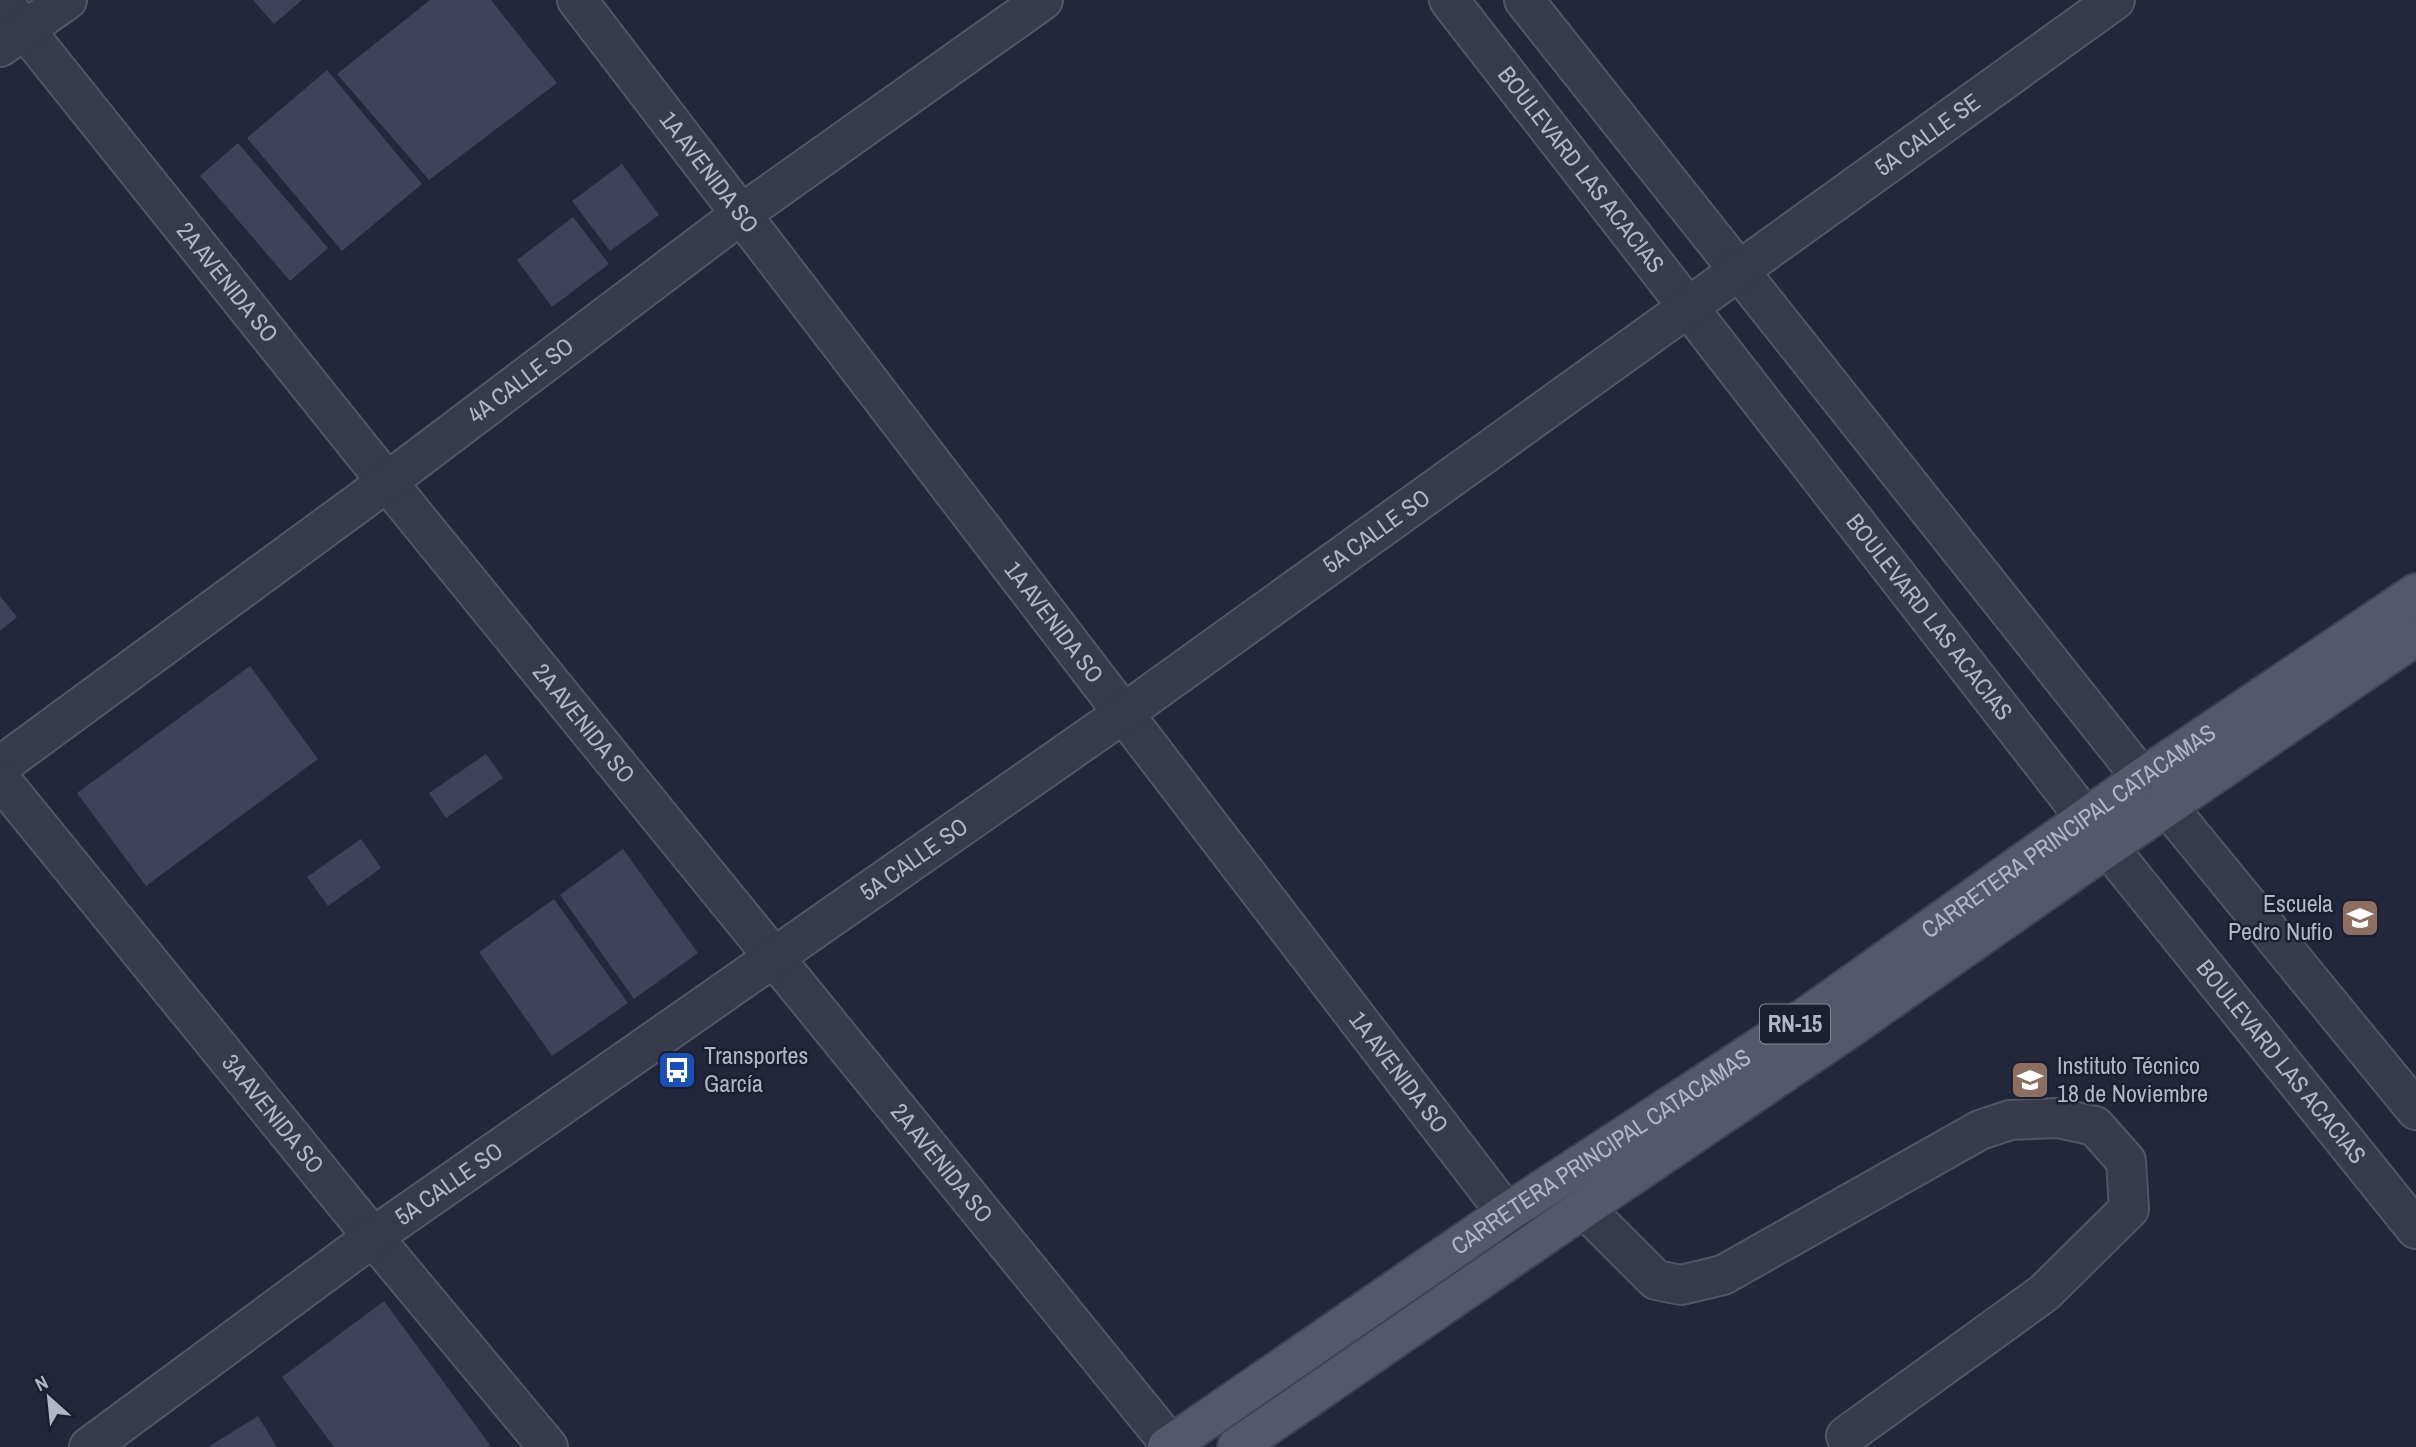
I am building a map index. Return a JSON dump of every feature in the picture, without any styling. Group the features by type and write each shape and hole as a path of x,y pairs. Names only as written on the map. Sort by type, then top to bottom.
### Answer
{"main road":[{"name":"CARRETERA PRINCIPAL CATACAMAS","path":"1169,1446 1507,1212 1806,1017 2098,832 2155,792 2416,593"},
{"name":"CARRETERA PRINCIPAL CATACAMAS","path":"2155,792 2416,636"},
{"name":"CARRETERA PRINCIPAL CATACAMAS","path":"1237,1447 1844,1032 2098,832"}],"street":[{"name":"2A AVENIDA SO","path":"2,0 13,38 387,482 1169,1446"},
{"path":"13,38 67,0"},
{"name":"1A AVENIDA SO","path":"577,0 1531,1246"},
{"name":"4A CALLE SO","path":"0,766 387,482 740,215 1043,0"},
{"name":"BOULEVARD LAS ACACIAS","path":"1449,0 2098,832 2416,1229"},
{"path":"1524,0 2155,792 2416,1110"},
{"name":"5A CALLE SE","path":"1740,270 2115,0"},
{"name":"5A CALLE SO","path":"89,1447 373,1237 1124,713 1740,270"},
{"name":"3A AVENIDA SO","path":"0,779 373,1237 548,1447"},
{"path":"1584,1208 1656,1280 1681,1285 1723,1275 1980,1130 2010,1120 2058,1118 2095,1126 2126,1161 2129,1209 2044,1293 1846,1436"}],"building":[{"path":"253,0 302,0 274,24"},
{"path":"430,0 491,0 557,83 429,180 337,74"},
{"path":"327,70 422,184 342,251 247,138"},
{"path":"238,143 328,248 290,281 200,176"},
{"path":"622,164 659,215 610,251 572,201"},
{"path":"573,217 609,264 552,307 517,260"},
{"path":"0,596 17,617 0,631"},
{"path":"250,666 318,759 146,886 77,793"},
{"path":"486,754 503,778 446,818 429,793"},
{"path":"361,839 381,868 328,906 307,877"},
{"path":"623,849 698,953 634,999 560,895"},
{"path":"554,899 628,1003 552,1056 479,952"},
{"path":"384,1301 490,1445 334,1447 282,1377"},
{"path":"258,1416 277,1447 208,1447"}],"place":[{"name":"Escuela Pedro Nufio","path":"2360,918"},
{"name":"Transportes García","path":"677,1070"},
{"name":"Instituto Técnico 18 de Noviembre","path":"2030,1080"}]}
